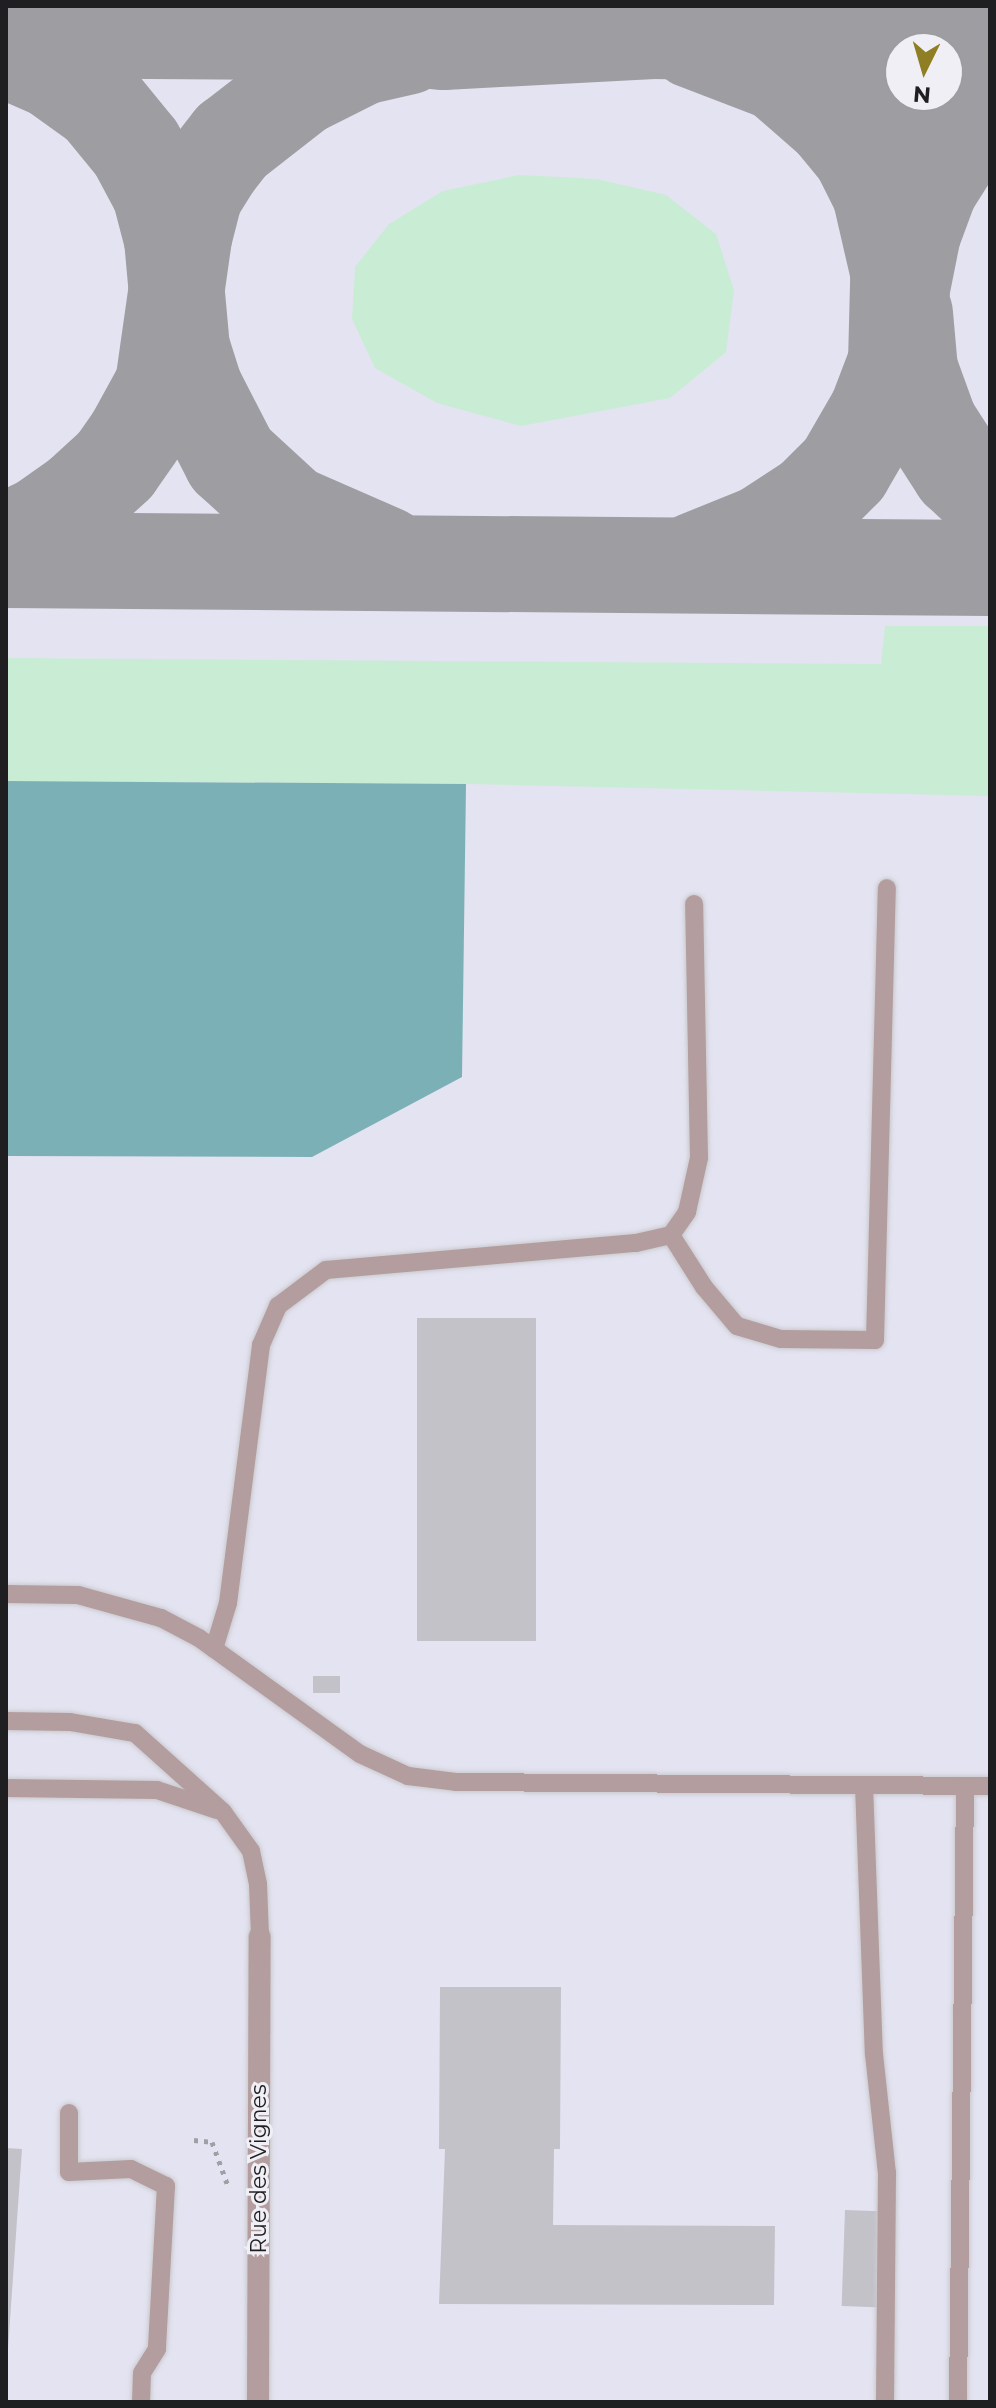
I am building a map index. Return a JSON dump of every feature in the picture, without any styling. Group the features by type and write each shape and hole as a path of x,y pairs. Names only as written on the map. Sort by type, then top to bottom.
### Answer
{"street":[{"name":"Rue des Vignes","path":"258,2402 260,1937"}],"lane":[{"path":"671,1235 704,1287 737,1326 781,1339 875,1340 887,888"},
{"path":"214,1649 228,1603 261,1345 278,1306 326,1270 636,1243 671,1235 687,1212 699,1158 694,904"},
{"path":"6,1594 111,1601 161,1618 214,1649 360,1754 408,1776 456,1782 990,1786"},
{"path":"6,1721 70,1722 135,1733 223,1812 251,1851 260,1937"},
{"path":"864,1785 874,2054 887,2173 885,2402"},
{"path":"958,2402 965,1786"},
{"path":"6,1788 157,1790 223,1812"},
{"path":"69,2113 69,2172 131,2169 166,2186 157,2349 142,2373 141,2402"}],"shaded area":[{"path":"6,6 990,6 990,2402 6,2402"}],"green space":[{"path":"519,175 597,179 666,195 716,234 734,290 726,352 670,398 521,426 437,403 375,368 352,319 355,267 389,224 443,191"},
{"path":"885,626 990,626 990,796 466,784 6,781 6,658 881,664"}],"water":[{"path":"6,781 466,784 462,1077 312,1157 6,1156"}],"building":[{"path":"417,1318 536,1318 536,1641 417,1641"},
{"path":"313,1676 340,1676 340,1693 313,1693"},
{"path":"440,1987 561,1987 560,2149 554,2149 553,2225 775,2226 774,2305 439,2304 445,2149 439,2149"},
{"path":"6,2148 22,2149 6,2377"},
{"path":"845,2210 880,2211 877,2307 842,2306"}],"taxiway":[{"path":"6,30 321,32 443,42 653,31 990,36"},
{"path":"695,41 779,73 832,119 860,153 880,193 902,288 913,233 930,187 966,130 990,105"},
{"path":"6,541 42,524 80,497 115,465 135,436 163,385 184,237 195,194 232,141 300,88 362,57 406,47"},
{"path":"6,50 54,71 100,104 136,148 160,193 172,239 182,348 195,389 231,459 290,513 384,554"},
{"path":"696,560 763,533 812,501 844,469 877,412 896,362 903,112"},
{"path":"905,314 910,370 930,425 959,470 990,499"},
{"path":"6,560 990,568"}]}
